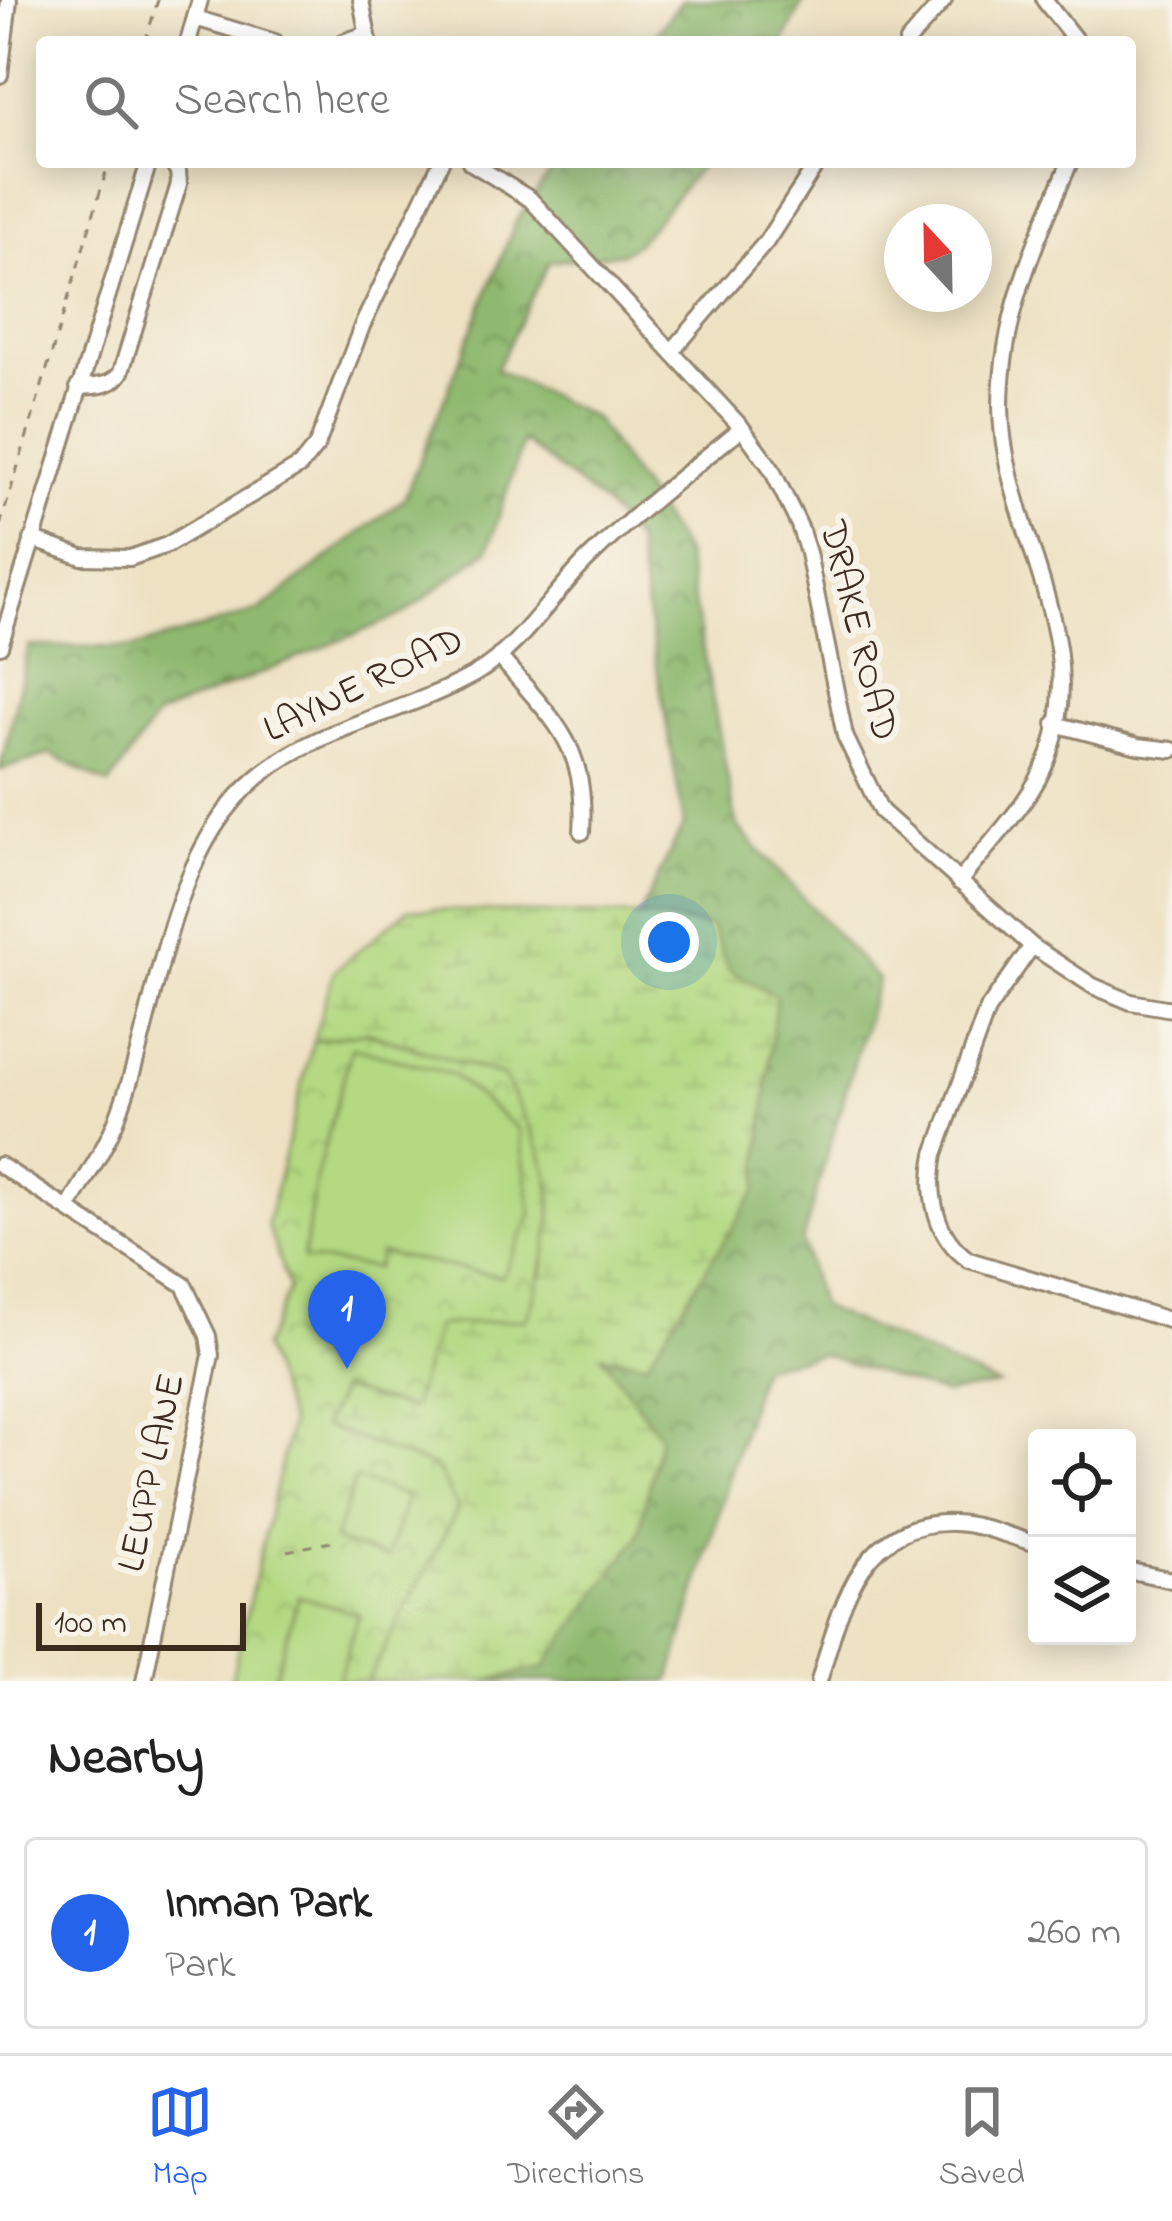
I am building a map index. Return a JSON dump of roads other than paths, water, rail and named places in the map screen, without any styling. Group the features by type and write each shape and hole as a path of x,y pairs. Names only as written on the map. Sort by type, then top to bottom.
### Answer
{"street":[{"path":"0,75 9,0"},
{"path":"190,36 200,0"},
{"path":"361,0 368,36"},
{"path":"912,36 944,0"},
{"path":"1045,0 1072,36"},
{"path":"195,18 254,36"},
{"path":"0,646 147,168"},
{"path":"78,387 102,386 122,372 179,184 176,168"},
{"path":"32,539 82,557 130,558 167,545 300,466 317,445 362,326 438,168"},
{"name":"DRAKE ROAD","path":"480,168 530,199 674,350 771,468 799,525 850,751 881,811 1032,946 1093,986 1131,1003 1172,1009"},
{"path":"674,350 766,242 814,168"},
{"path":"959,882 1040,774 1055,724 1062,667 1059,635 1016,505 1004,449 1002,394 1008,326 1023,272 1067,168"},
{"name":"LAYNE ROAD","path":"68,1209 115,1124 178,914 215,826 246,788 271,764 308,742 439,693 499,656 586,560 742,428"},
{"path":"499,656 575,754 584,800 583,832"},
{"path":"1055,724 1172,750"},
{"path":"1032,946 987,1010 935,1154 930,1178 941,1228 952,1248 969,1260 1172,1321"},
{"name":"LEUPP LANE","path":"0,1166 184,1285 208,1336 211,1355 144,1681"},
{"path":"819,1681 852,1581 868,1558 891,1540 927,1525 952,1522 1028,1542"},
{"path":"1136,1572 1172,1580"}],"place":[{"name":"Inman Park","path":"347,1369"}]}
